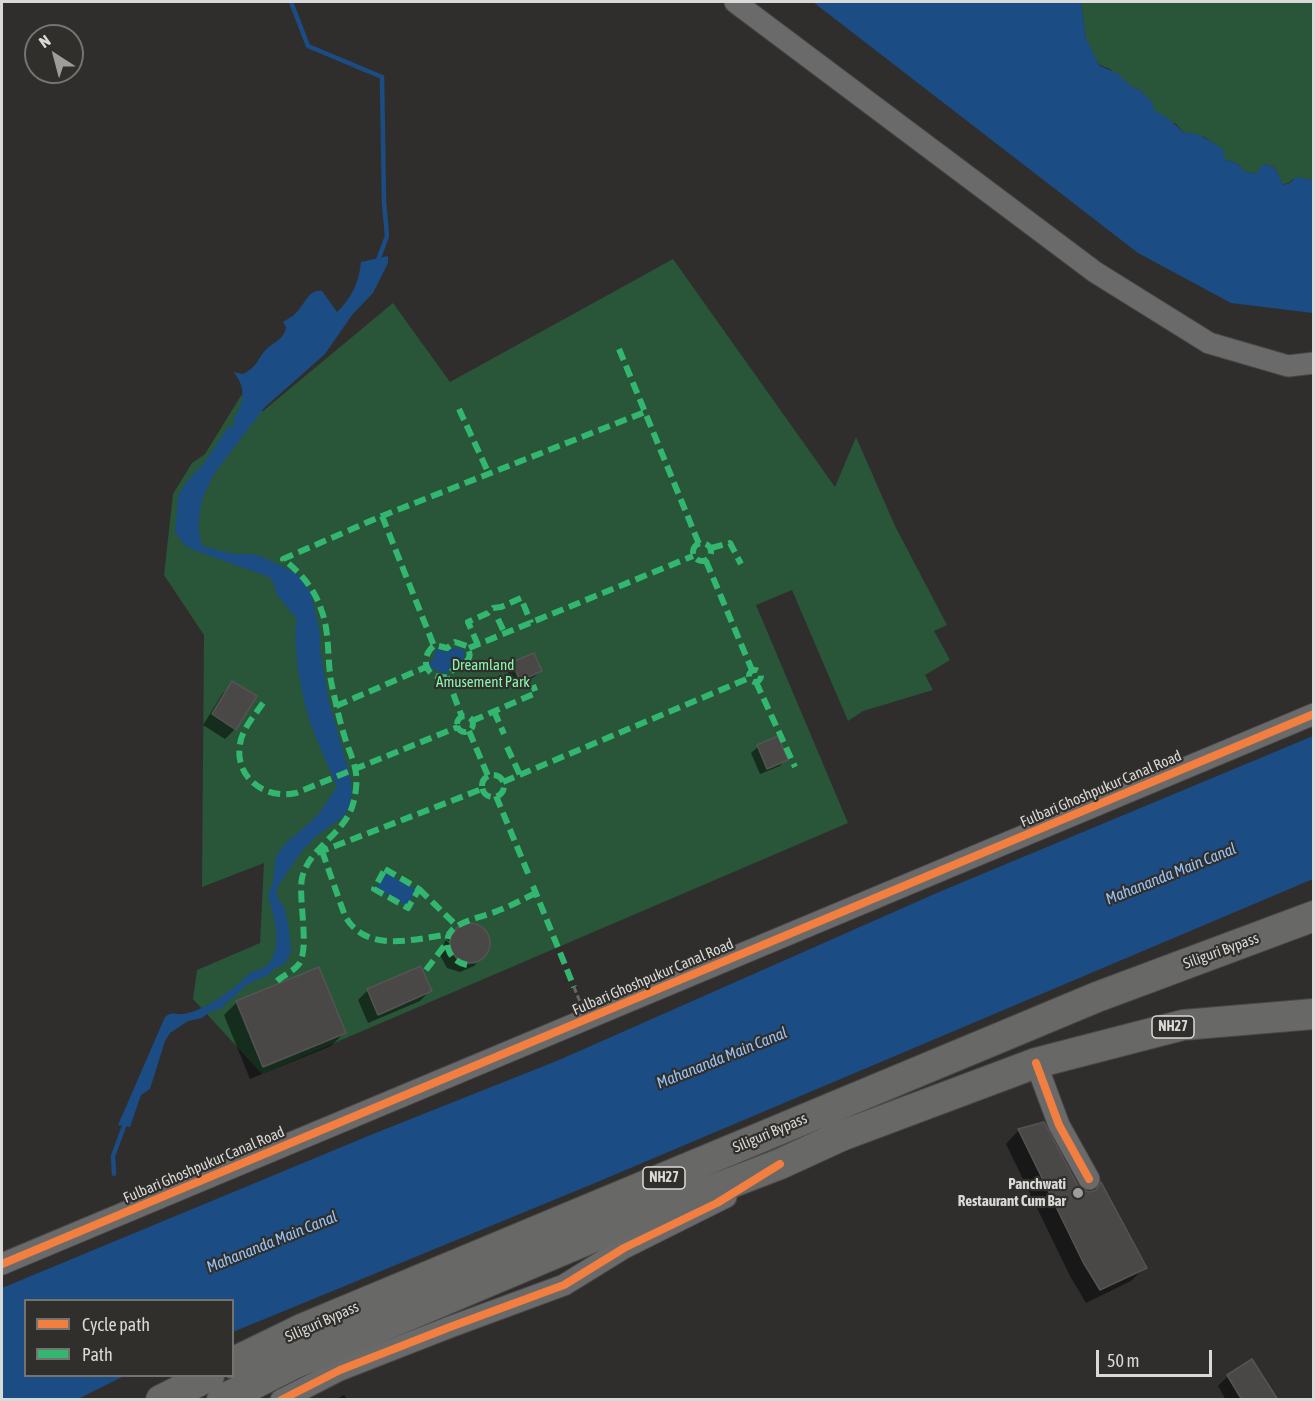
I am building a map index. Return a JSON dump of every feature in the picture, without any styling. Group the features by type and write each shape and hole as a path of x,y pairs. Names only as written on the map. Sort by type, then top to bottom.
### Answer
{"highway":[{"name":"Siliguri Bypass","path":"234,1362 304,1328 1065,1010 1314,916"},
{"name":"NH27","path":"166,1397 219,1391 291,1365 607,1231 780,1164 841,1136 1036,1063 1183,1025 1314,1014"}],"street":[{"path":"735,2 1095,272 1209,343 1288,366 1314,363"},
{"name":"Fulbari Ghoshpukur Canal Road","path":"2,1264 1314,714"},
{"path":"1036,1063 1059,1125 1089,1179"},
{"path":"281,1400 340,1370 564,1285 624,1248 717,1203 780,1164"}],"path":[{"path":"574,987 580,1003"}],"green space":[{"path":"1081,2 1313,2 1313,182 1309,179 1293,179 1283,185 1275,168 1266,164 1256,174 1244,171 1237,163 1225,160 1217,146 1205,137 1184,133 1176,124 1152,109 1153,104 1140,90 1131,87 1110,69 1100,65 1092,54 1086,38"},
{"name":"Dreamland Amusement Park","path":"673,259 835,487 856,437 895,526 947,625 934,631 950,660 925,675 933,690 863,711 848,721 792,590 756,605 848,823 262,1074 193,999 197,970 260,943 264,863 202,887 204,635 164,575 173,494 192,463 205,454 242,394 263,411 393,303 450,382"}],"water":[{"path":"813,2 1081,2 1086,38 1100,66 1117,73 1132,87 1140,90 1153,103 1153,109 1184,133 1200,135 1223,149 1225,160 1237,163 1244,171 1256,174 1262,165 1266,164 1275,168 1283,185 1290,183 1296,177 1313,182 1313,313 1231,303 1138,253"},
{"path":"388,256 388,263 373,293 352,315 325,354 264,408 214,474 202,499 198,526 201,543 205,547 233,554 252,554 265,558 297,574 311,593 320,633 320,650 329,702 350,776 352,793 349,807 343,817 315,837 301,852 277,887 277,897 285,909 289,930 291,952 286,962 272,969 270,974 248,984 220,1009 211,1011 202,1018 188,1021 170,1033 165,1041 150,1089 141,1095 130,1127 118,1125 165,1017 192,1012 210,1004 229,992 251,972 263,968 270,961 275,952 276,929 268,896 273,881 276,856 286,843 317,816 337,787 305,705 297,659 297,619 277,595 269,577 185,545 175,532 178,497 184,485 205,462 228,427 234,426 234,418 242,401 242,389 233,372 243,374 253,367 266,349 285,332 286,327 283,322 299,310 313,292 322,291 337,312 354,289 361,262"},
{"path":"456,647 464,650 463,660 452,663 445,674 431,668 429,664 436,649 447,652"},
{"name":"Mahananda Main Canal","path":"1313,736 1313,879 595,1183 234,1332 234,1299 24,1299 24,1377 122,1377 78,1399 2,1399 2,1288 373,1134 559,1060 939,892"},
{"path":"385,872 416,890 407,906 376,888"}],"building":[{"path":"534,653 542,671 520,681 512,662"},
{"path":"232,681 257,696 236,730 212,714"},
{"path":"778,736 788,760 767,769 757,745"},
{"path":"470,923 484,929 490,943 484,957 470,963 456,957 450,943 456,929"},
{"path":"421,966 432,991 378,1015 367,989"},
{"path":"319,967 346,1033 263,1067 236,1001"},
{"name":"Panchwati Restaurant Cum Bar","path":"1044,1122 1078,1186 1089,1192 1096,1190 1101,1182 1147,1268 1100,1290 1083,1262 1018,1129"},
{"path":"1252,1359 1278,1400 1242,1400 1227,1375"}],"waterway":[{"path":"291,2 308,46 382,77 384,202 387,236 377,263"},
{"path":"114,1174 113,1156 126,1121"}],"marked path":[{"path":"619,349 645,412"},
{"path":"459,409 489,474"},
{"path":"277,981 292,971 302,957 304,935 301,887 306,867 349,815 356,791 354,764 341,724 331,681 324,618 306,581 283,559 382,516 645,412 699,544"},
{"path":"382,516 434,646"},
{"path":"698,543 706,543 711,548 711,552 709,559 698,561 693,556 693,548 698,543"},
{"path":"711,548 730,543 741,564"},
{"path":"469,648 693,556"},
{"path":"706,561 752,670"},
{"path":"478,645 468,622 488,613 493,608 521,598 531,623"},
{"path":"498,619 505,634"},
{"path":"455,642 467,646 469,657 447,677 434,675 429,671 426,661 430,650 435,645 447,648 455,642"},
{"path":"336,706 426,667"},
{"path":"757,670 761,676 757,682 753,682 749,674 757,670"},
{"path":"447,677 462,717"},
{"path":"503,782 749,678"},
{"path":"756,682 795,767"},
{"path":"472,721 536,693 533,685"},
{"path":"263,703 243,733 239,756 242,767 254,784 274,793 296,793 458,727"},
{"path":"494,711 504,734"},
{"path":"465,716 471,718 473,724 471,730 465,732 459,730 457,724 459,718 465,716"},
{"path":"469,731 488,776"},
{"path":"507,747 520,775"},
{"path":"493,775 501,778 504,786 501,794 493,797 485,794 482,786 485,778 493,775"},
{"path":"317,853 482,789"},
{"path":"496,796 530,878"},
{"path":"322,851 345,916 354,928 365,936 378,940 406,941 450,934"},
{"path":"385,869 419,889 408,908 374,889 385,869"},
{"path":"533,886 574,987"},
{"path":"419,889 457,926"},
{"path":"467,965 456,960 449,951 447,941 449,934 462,923 490,914 536,893"},
{"path":"426,970 448,941"}],"cycle path":[{"path":"2,1264 1314,714"},
{"path":"1036,1063 1059,1125 1089,1179"},
{"path":"281,1400 340,1370 564,1285 624,1248 717,1203 780,1164"}],"place":[{"name":"Panchwati Restaurant Cum Bar","path":"1078,1193"}]}
